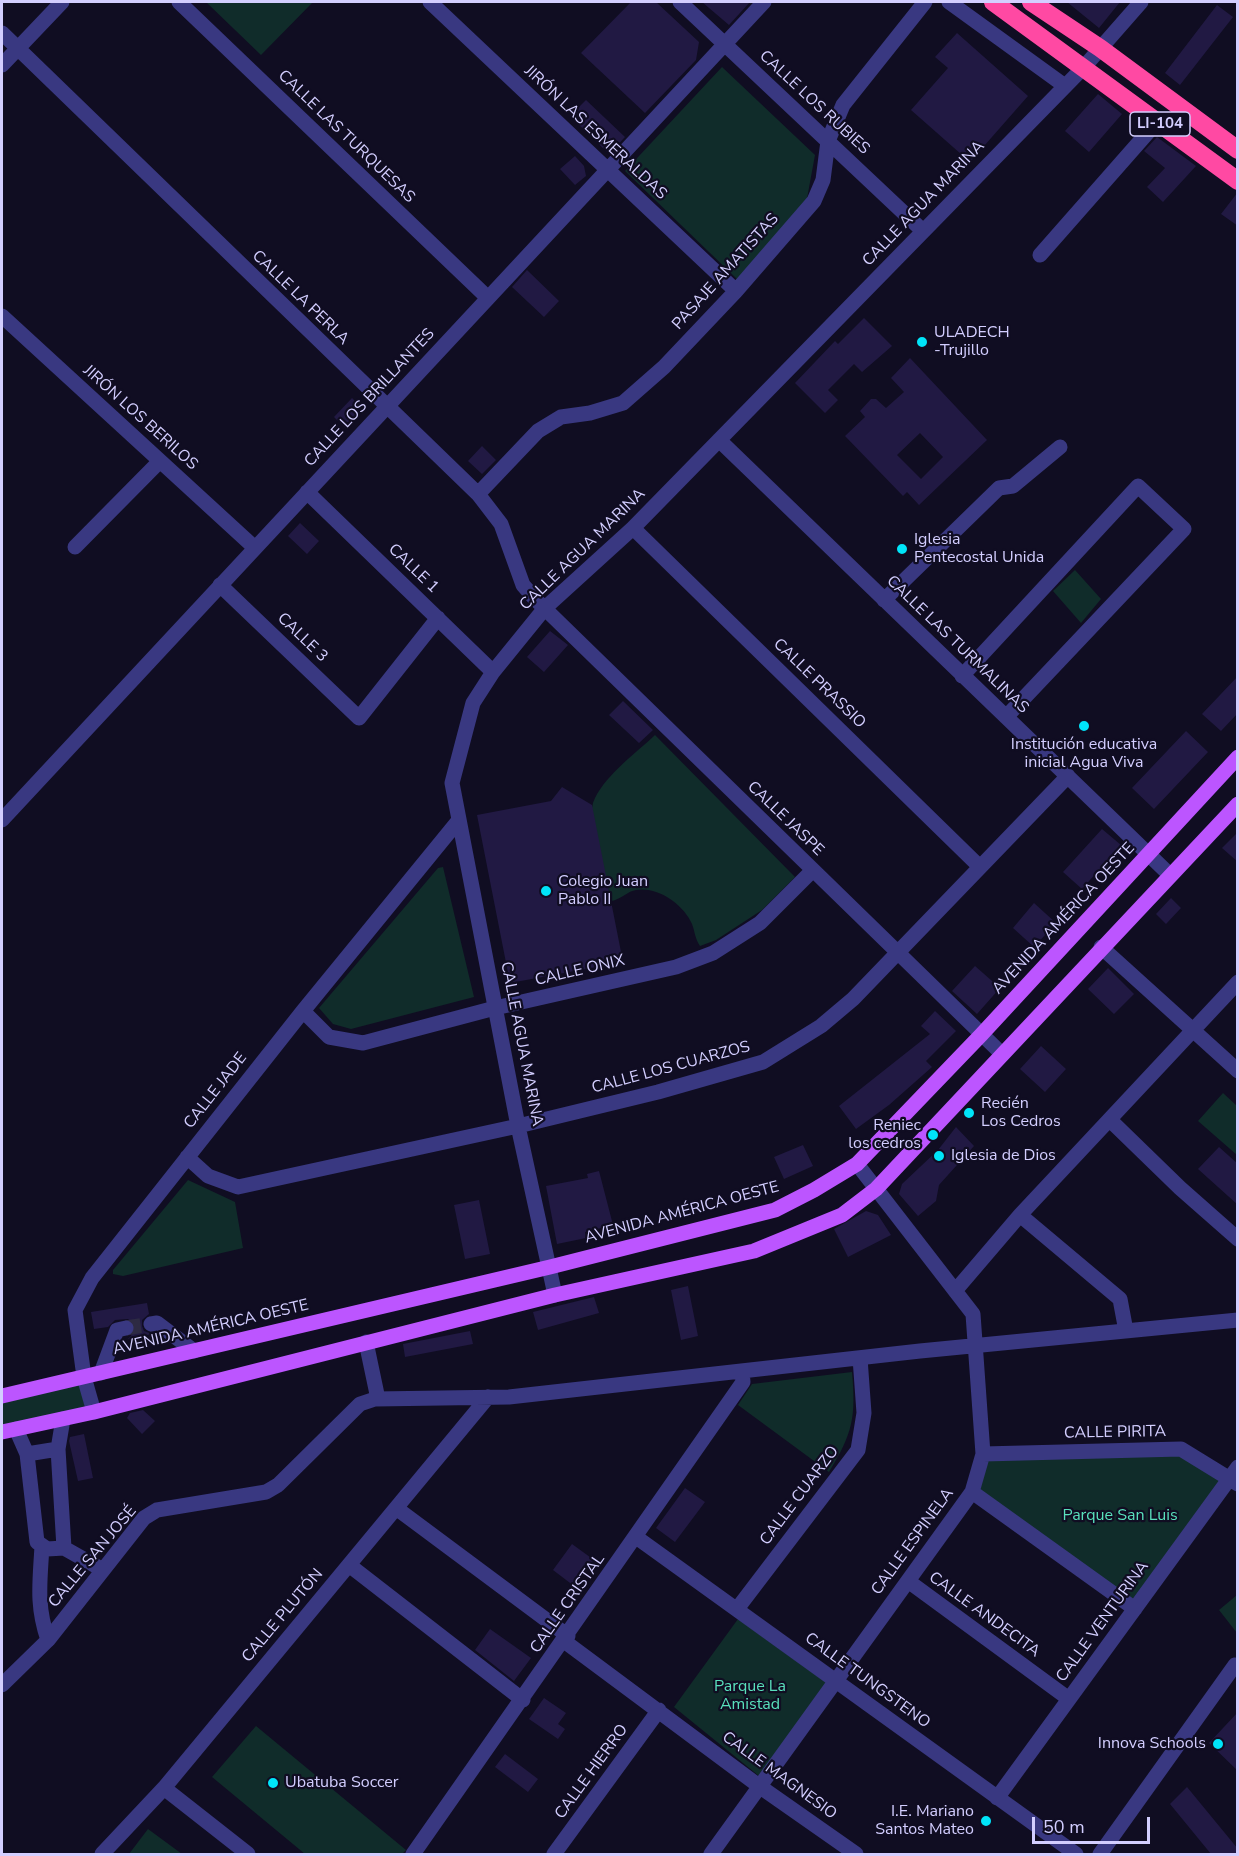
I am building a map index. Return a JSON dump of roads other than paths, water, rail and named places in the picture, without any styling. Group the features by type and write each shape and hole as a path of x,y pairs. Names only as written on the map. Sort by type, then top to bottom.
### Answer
{"highway":[{"name":"LI-104","path":"993,2 1238,181"},
{"name":"LI-104","path":"1031,2 1101,48 1238,150"}],"main road":[{"name":"AVENIDA AMÉRICA OESTE","path":"2,1396 550,1267 775,1210 814,1190 857,1164 981,1035 1238,757"},
{"path":"9,1430 94,1412 555,1295 754,1251 842,1215 876,1189 1001,1053 1238,804"}],"street":[{"path":"2,65 62,2"},
{"name":"CALLE LAS TURQUESAS","path":"179,2 488,298"},
{"name":"JIRÓN LAS ESMERALDAS","path":"430,2 736,291"},
{"name":"CALLE LOS RUBIES","path":"680,2 923,231"},
{"name":"CALLE LOS BRILLANTES","path":"2,819 764,2"},
{"name":"PASAJE AMATISTAS","path":"478,494 538,431 561,417 590,413 623,403 664,367 736,291 814,201 823,180 828,141 843,105 925,2"},
{"path":"949,2 1065,86"},
{"name":"CALLE AGUA MARINA","path":"555,1295 518,1126 452,783 472,703 493,672 544,608 633,528 1084,67 1141,2"},
{"name":"CALLE LA PERLA","path":"2,33 478,494 501,524 524,585 544,608"},
{"path":"1040,255 1157,122"},
{"name":"JIRÓN LOS BERILOS","path":"2,316 255,548"},
{"name":"CALLE LAS TURMALINAS","path":"719,440 1170,875"},
{"path":"884,600 999,488 1013,486 1060,447"},
{"path":"75,547 160,461"},
{"path":"962,676 1138,486 1184,529 1006,717"},
{"name":"CALLE 1","path":"307,492 493,672"},
{"name":"CALLE PRASSIO","path":"633,528 980,867"},
{"name":"CALLE 3","path":"220,585 359,718 438,618"},
{"name":"CALLE JASPE","path":"544,608 1001,1053"},
{"name":"CALLE LOS CUARZOS","path":"187,1157 208,1176 238,1187 518,1126 658,1092 763,1062 821,1026 854,999 1068,776"},
{"name":"CALLE JADE","path":"94,1412 84,1377 75,1310 92,1278 303,1011 459,820"},
{"name":"CALLE ONIX","path":"303,1011 329,1037 363,1043 495,1008 676,967 713,953 760,923 812,871"},
{"path":"1101,947 1238,1071"},
{"path":"955,1291 1020,1215 1238,982"},
{"path":"1110,1120 1180,1188 1238,1239"},
{"name":"CALLE ESPINELA","path":"711,1854 972,1492 983,1454 973,1314 857,1164"},
{"path":"1020,1215 1120,1299 1126,1331"},
{"name":"CALLE SAN JOSÉ","path":"2,1685 48,1640 144,1518 157,1510 248,1496 272,1489 360,1404 378,1399 521,1396 976,1345 1238,1320"},
{"path":"151,1324 157,1323 194,1351"},
{"path":"101,1373 117,1330 126,1328"},
{"path":"366,1342 378,1399"},
{"name":"CALLE CUARZO","path":"737,1609 858,1450 864,1413 860,1358"},
{"name":"CALLE CRISTAL","path":"413,1854 523,1700 743,1382 742,1371"},
{"name":"CALLE PLUTÓN","path":"102,1854 164,1788 488,1397"},
{"path":"63,1419 58,1449 64,1548"},
{"path":"9,1430 27,1454 37,1542 47,1549 64,1548 103,1570"},
{"path":"27,1454 58,1449"},
{"name":"CALLE PIRITA","path":"983,1454 1181,1449 1235,1477"},
{"name":"CALLE VENTURINA","path":"997,1798 1134,1609 1235,1477"},
{"path":"972,1492 1134,1609"},
{"name":"CALLE MAGNESIO","path":"396,1508 759,1786 856,1854"},
{"name":"CALLE TUNGSTENO","path":"636,1537 1076,1854"},
{"path":"42,1546 38,1597 40,1617 48,1640"},
{"path":"349,1565 523,1700"},
{"name":"CALLE ANDECITA","path":"908,1581 1069,1699"},
{"path":"1100,1854 1235,1665"},
{"name":"CALLE HIERRO","path":"554,1854 659,1710"},
{"path":"164,1788 248,1854"}],"tunnel":[{"path":"126,1328 151,1324"}],"place":[{"name":"ULADECH -Trujillo","path":"922,342"},
{"name":"Iglesia Pentecostal Unida","path":"902,549"},
{"name":"Institución educativa inicial Agua Viva","path":"1084,726"},
{"name":"Colegio Juan Pablo II","path":"546,891"},
{"name":"Recién Los Cedros","path":"969,1113"},
{"name":"Reniec los cedros","path":"933,1135"},
{"name":"Iglesia de Dios","path":"939,1156"},
{"name":"Innova Schools","path":"1218,1744"},
{"name":"Ubatuba Soccer","path":"273,1783"},
{"name":"I.E. Mariano Santos Mateo","path":"986,1821"}],"park label":[{"name":"Parque San Luis","path":"1120,1516"},
{"name":"Parque La Amistad","path":"750,1696"}]}
